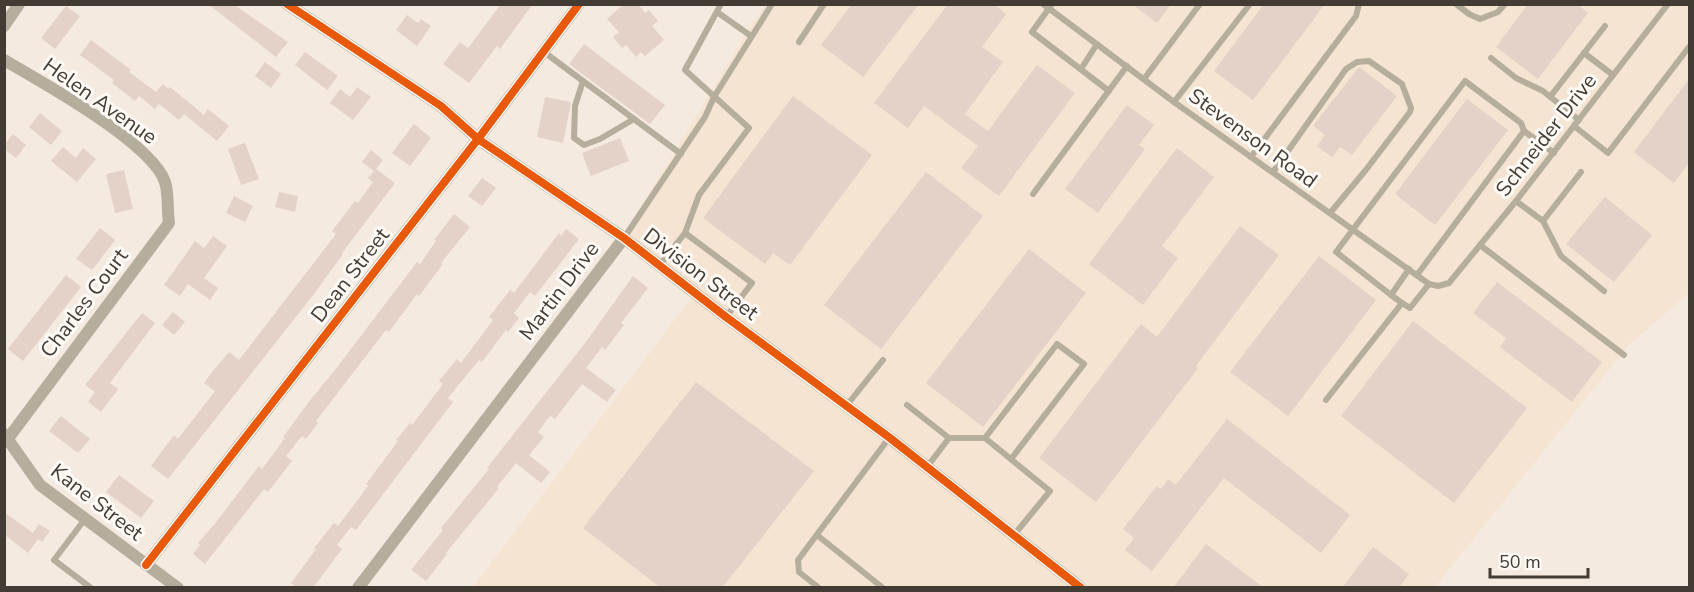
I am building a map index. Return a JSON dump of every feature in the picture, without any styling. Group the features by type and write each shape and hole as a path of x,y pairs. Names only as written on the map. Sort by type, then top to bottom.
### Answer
{"street":[{"path":"4,26 19,4"},
{"name":"Division Street","path":"287,4 441,106 478,140 624,238 726,317 847,405 1081,588"},
{"name":"Dean Street","path":"146,565 478,140 579,4"},
{"name":"Helen Avenue","path":"4,60 86,109 149,156 165,182"},
{"name":"Charles Court","path":"6,437 168,223 165,182"},
{"name":"Martin Drive","path":"358,588 624,238"},
{"name":"Kane Street","path":"6,437 40,485 178,588"}],"lane":[{"path":"659,266 684,233 699,195 749,128 685,70 721,4"},
{"name":"Martin Drive","path":"624,238 705,117 714,97 771,4"},
{"path":"798,42 824,4"},
{"path":"1144,79 1200,4"},
{"path":"1174,102 1250,4"},
{"path":"1251,157 1356,16 1359,4"},
{"path":"1456,4 1480,19 1498,12 1505,4"},
{"name":"Schneider Drive","path":"1429,284 1438,286 1449,284 1554,153 1668,4"},
{"path":"1048,6 1032,32 1109,91"},
{"name":"Stevenson Road","path":"1048,6 1174,102 1429,284"},
{"path":"717,12 752,36"},
{"path":"1550,97 1605,26"},
{"path":"1081,69 1097,44"},
{"path":"1574,126 1608,153 1689,47"},
{"path":"544,52 681,154"},
{"path":"1584,53 1613,75"},
{"path":"1491,58 1516,78 1544,91 1579,120"},
{"path":"1273,172 1346,69 1357,62 1368,61 1402,84 1411,108 1410,112 1330,213"},
{"path":"1033,194 1127,66"},
{"path":"583,81 575,106 574,138 584,145 600,139 634,119"},
{"path":"1429,284 1410,308 1336,252 1465,81 1521,123 1524,131 1554,153"},
{"path":"1417,275 1524,131"},
{"path":"1543,221 1581,172"},
{"path":"1516,201 1543,221 1561,256 1604,291"},
{"path":"684,233 752,284 726,317"},
{"path":"1480,245 1624,355"},
{"path":"1392,296 1409,269"},
{"path":"1326,400 1402,303"},
{"path":"984,438 1058,344 1084,364 1011,459"},
{"path":"847,405 883,360"},
{"path":"907,405 949,438 984,438 1050,491 1014,535"},
{"path":"819,588 799,572 798,560 890,438"},
{"path":"927,467 949,438"},
{"path":"85,519 54,560 91,588"},
{"path":"817,535 883,588"}],"shaded area":[{"path":"766,5 1689,5 1689,293 1628,346 1435,587 472,588 694,294 622,239 750,27"}],"building":[{"path":"208,4 233,4 288,42 276,57"},
{"path":"501,4 533,4 500,49 497,46 469,83 443,64 460,42 468,48"},
{"path":"624,4 638,4 645,13 649,10 658,21 652,26 664,40 645,56 641,52 636,57 626,45 622,48 613,37 619,32 607,19"},
{"path":"852,4 919,4 863,77 821,45"},
{"path":"948,4 994,4 1006,14 982,47 1003,62 965,114 988,131 1037,65 1075,93 999,196 961,168 978,146 924,106 908,128 874,103"},
{"path":"1132,4 1171,4 1157,23"},
{"path":"1264,4 1325,4 1253,100 1214,71"},
{"path":"1528,4 1577,4 1588,13 1538,79 1496,47"},
{"path":"66,6 80,16 55,49 41,38"},
{"path":"407,15 418,23 421,19 431,26 417,46 396,30"},
{"path":"91,40 156,92 163,84 168,89 170,87 204,115 208,109 229,126 217,141 184,114 179,120 159,104 155,109 139,96 135,101 112,83 114,80 80,55"},
{"path":"584,44 665,105 650,124 569,64"},
{"path":"305,52 338,76 327,90 295,65"},
{"path":"265,62 281,74 271,88 255,76"},
{"path":"1359,67 1397,96 1352,155 1340,147 1332,157 1317,146 1325,135 1313,126"},
{"path":"1689,79 1689,163 1674,183 1634,152"},
{"path":"357,87 371,97 353,120 330,103 340,89 350,97"},
{"path":"793,96 872,155 790,265 773,253 765,264 703,218"},
{"path":"545,97 571,102 563,143 537,137"},
{"path":"1467,99 1508,130 1435,225 1395,194"},
{"path":"1127,105 1154,125 1139,145 1145,149 1098,213 1065,189"},
{"path":"40,113 62,131 51,145 29,127"},
{"path":"414,124 431,138 410,166 392,153"},
{"path":"13,134 26,145 16,158 4,149 4,145"},
{"path":"620,138 629,161 591,176 582,153"},
{"path":"245,143 259,179 241,185 228,149"},
{"path":"63,147 76,158 83,148 96,159 77,182 51,161"},
{"path":"1177,148 1214,177 1162,246 1178,258 1143,305 1089,264"},
{"path":"371,150 383,160 376,169 395,183 314,294 168,479 151,466 174,435 178,439 215,391 204,383 212,372 229,352 239,360 336,234 332,231 355,201 358,203 373,182 368,178 374,171 362,162"},
{"path":"124,170 133,209 115,213 106,174"},
{"path":"926,172 983,216 881,349 824,305"},
{"path":"482,178 496,188 482,206 468,196"},
{"path":"279,192 298,196 295,212 275,207"},
{"path":"234,196 253,206 245,222 226,213"},
{"path":"1605,197 1652,235 1614,282 1566,244"},
{"path":"454,214 470,227 441,263 443,264 419,296 417,294 389,332 386,330 316,421 318,423 306,439 302,436 286,456 292,461 268,492 264,489 205,564 193,554 200,545 198,543 259,466 262,469 311,399 417,262 420,264 436,241 434,240"},
{"path":"1240,226 1279,255 1196,366 1198,368 1096,502 1039,458 1141,324 1157,337"},
{"path":"100,228 115,240 92,270 76,259"},
{"path":"566,229 579,239 535,296 530,292 514,313 519,318 508,332 506,330 482,362 479,360 448,398 453,402 356,530 351,527 337,545 342,549 313,588 297,588 291,583 316,549 314,548 334,523 338,526 368,486 366,484 398,441 396,440 410,423 412,425 443,384 439,381 457,359 461,363 493,320 489,317 510,290 514,293 559,233 561,236"},
{"path":"213,236 227,246 204,278 218,288 210,300 188,284 180,296 164,285 195,241 204,248"},
{"path":"1029,249 1086,293 983,427 926,383"},
{"path":"1319,256 1376,300 1288,416 1230,372"},
{"path":"66,275 81,287 23,361 8,349"},
{"path":"633,276 648,288 621,323 624,325 605,350 602,347 586,368 616,390 607,402 582,384 555,419 550,416 538,432 544,437 529,455 550,472 541,483 516,463 426,581 411,570 585,343"},
{"path":"1497,282 1602,362 1572,402 1500,347 1506,338 1473,313"},
{"path":"173,312 185,322 174,335 162,325"},
{"path":"142,313 155,323 110,383 118,389 101,412 88,402 95,392 85,385"},
{"path":"1413,321 1527,408 1454,503 1341,416"},
{"path":"696,382 814,471 722,588 661,588 583,528"},
{"path":"61,416 90,439 78,453 49,431"},
{"path":"1227,419 1350,515 1321,553 1224,478 1152,571 1125,550 1134,538 1123,529 1157,486 1161,489 1168,479 1176,485"},
{"path":"119,475 154,501 141,518 106,492"},
{"path":"4,512 33,533 39,524 50,531 42,542 38,539 28,553 5,535"},
{"path":"1206,544 1264,588 1173,588"},
{"path":"1373,547 1409,574 1399,588 1342,588"}],"cycle path":[{"path":"287,4 441,106 478,139 624,238 726,317 890,438 1081,588"},
{"path":"146,565 478,139 579,4"}]}
